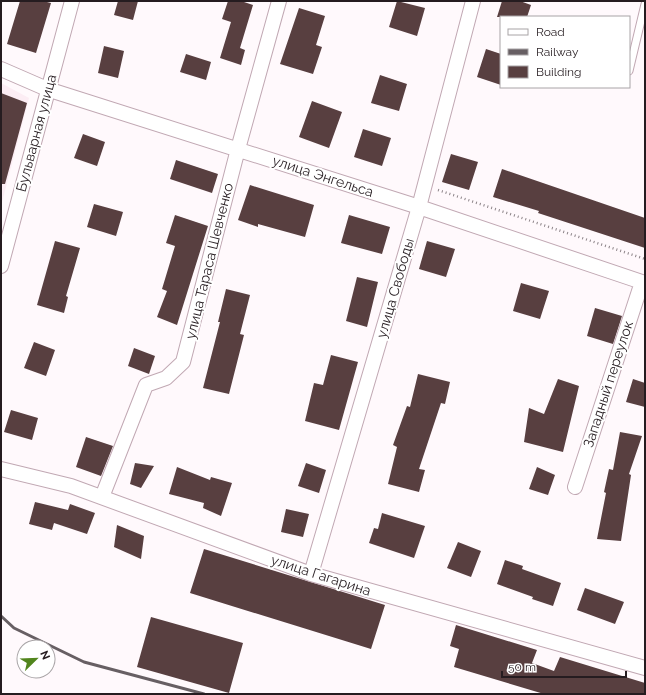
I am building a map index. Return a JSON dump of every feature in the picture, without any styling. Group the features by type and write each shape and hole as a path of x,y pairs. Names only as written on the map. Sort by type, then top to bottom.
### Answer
{"street":[{"name":"Бульварная улица","path":"1,266 72,1"},
{"name":"улица Тараса Шевченко","path":"102,497 146,385 166,378 183,362 238,149 279,1"},
{"name":"улица Свободы","path":"311,574 419,207 473,1"},
{"name":"улица Энгельса","path":"1,69 48,89 419,207 644,282"},
{"name":"Западный переулок","path":"574,487 644,282"},
{"name":"улица Гагарина","path":"1,469 72,486 311,574 645,668"}],"lane":[{"path":"630,67 645,4"}],"path":[{"path":"437,190 645,259"}],"shaded area":[{"path":"1,83 29,98 1,206"}],"building":[{"path":"20,1 43,1 51,3 36,53 7,44"},
{"path":"118,1 138,1 133,20 114,15"},
{"path":"228,1 241,1 253,5 240,48 245,50 241,65 220,58 231,22 222,19"},
{"path":"397,1 425,8 417,36 389,27"},
{"path":"502,1 520,1 531,5 527,16 497,17"},
{"path":"299,8 325,16 316,45 322,47 313,74 280,64"},
{"path":"104,46 124,51 118,78 98,73"},
{"path":"486,49 500,54 500,85 477,77"},
{"path":"186,54 211,62 206,80 180,72"},
{"path":"380,75 407,84 399,111 371,103"},
{"path":"1,93 27,103 5,184 1,184"},
{"path":"312,101 342,112 329,148 299,137"},
{"path":"363,129 391,138 382,166 354,157"},
{"path":"83,134 105,142 97,166 74,158"},
{"path":"451,154 478,162 469,190 442,182"},
{"path":"176,160 218,174 212,193 170,179"},
{"path":"502,169 645,218 645,248 538,213 539,211 493,197"},
{"path":"250,185 314,205 305,237 258,224 258,227 238,220"},
{"path":"94,204 123,212 116,236 87,227"},
{"path":"175,215 208,226 177,325 157,317 167,291 162,289 175,246 166,243"},
{"path":"349,215 390,227 382,254 341,243"},
{"path":"55,241 80,248 66,296 68,297 64,313 37,305"},
{"path":"427,241 455,249 446,277 419,269"},
{"path":"357,277 378,282 367,327 346,321"},
{"path":"521,283 549,291 540,319 513,311"},
{"path":"226,289 250,295 240,334 244,335 229,394 203,388 220,322 218,322"},
{"path":"595,308 622,316 613,344 587,336"},
{"path":"34,342 55,350 46,376 24,368"},
{"path":"134,348 155,356 149,374 128,366"},
{"path":"331,355 358,362 339,430 305,421 314,383 323,385"},
{"path":"418,374 450,382 445,404 441,403 419,469 425,470 419,492 388,484 397,447 393,445 407,406 410,407"},
{"path":"558,379 579,386 563,452 524,442 529,408 544,414"},
{"path":"633,379 645,383 645,407 626,402"},
{"path":"11,410 38,418 32,440 4,432"},
{"path":"620,432 642,436 629,474 631,475 621,541 597,539 606,493 604,492 609,469 613,470"},
{"path":"86,437 113,446 101,476 76,467"},
{"path":"135,463 154,466 141,488 130,484"},
{"path":"306,463 326,470 319,493 298,486"},
{"path":"177,467 210,480 211,477 232,483 221,516 203,508 204,503 169,494"},
{"path":"537,467 555,475 548,495 529,489"},
{"path":"35,502 68,510 70,504 95,513 87,534 54,523 52,530 29,524"},
{"path":"286,509 309,514 303,537 281,532"},
{"path":"382,513 425,526 414,558 369,543 374,528 378,529"},
{"path":"117,525 144,536 141,559 114,547"},
{"path":"458,542 481,551 471,577 447,568"},
{"path":"204,549 385,605 371,649 190,593"},
{"path":"505,560 523,566 522,569 561,583 553,606 497,584"},
{"path":"585,588 624,602 615,624 577,610"},
{"path":"151,617 243,643 229,693 137,667"},
{"path":"456,625 537,650 532,663 554,671 560,657 645,683 645,694 544,694 454,667 459,649 450,646"}],"railway":[{"path":"1,616 14,628 84,662 204,694"}]}
